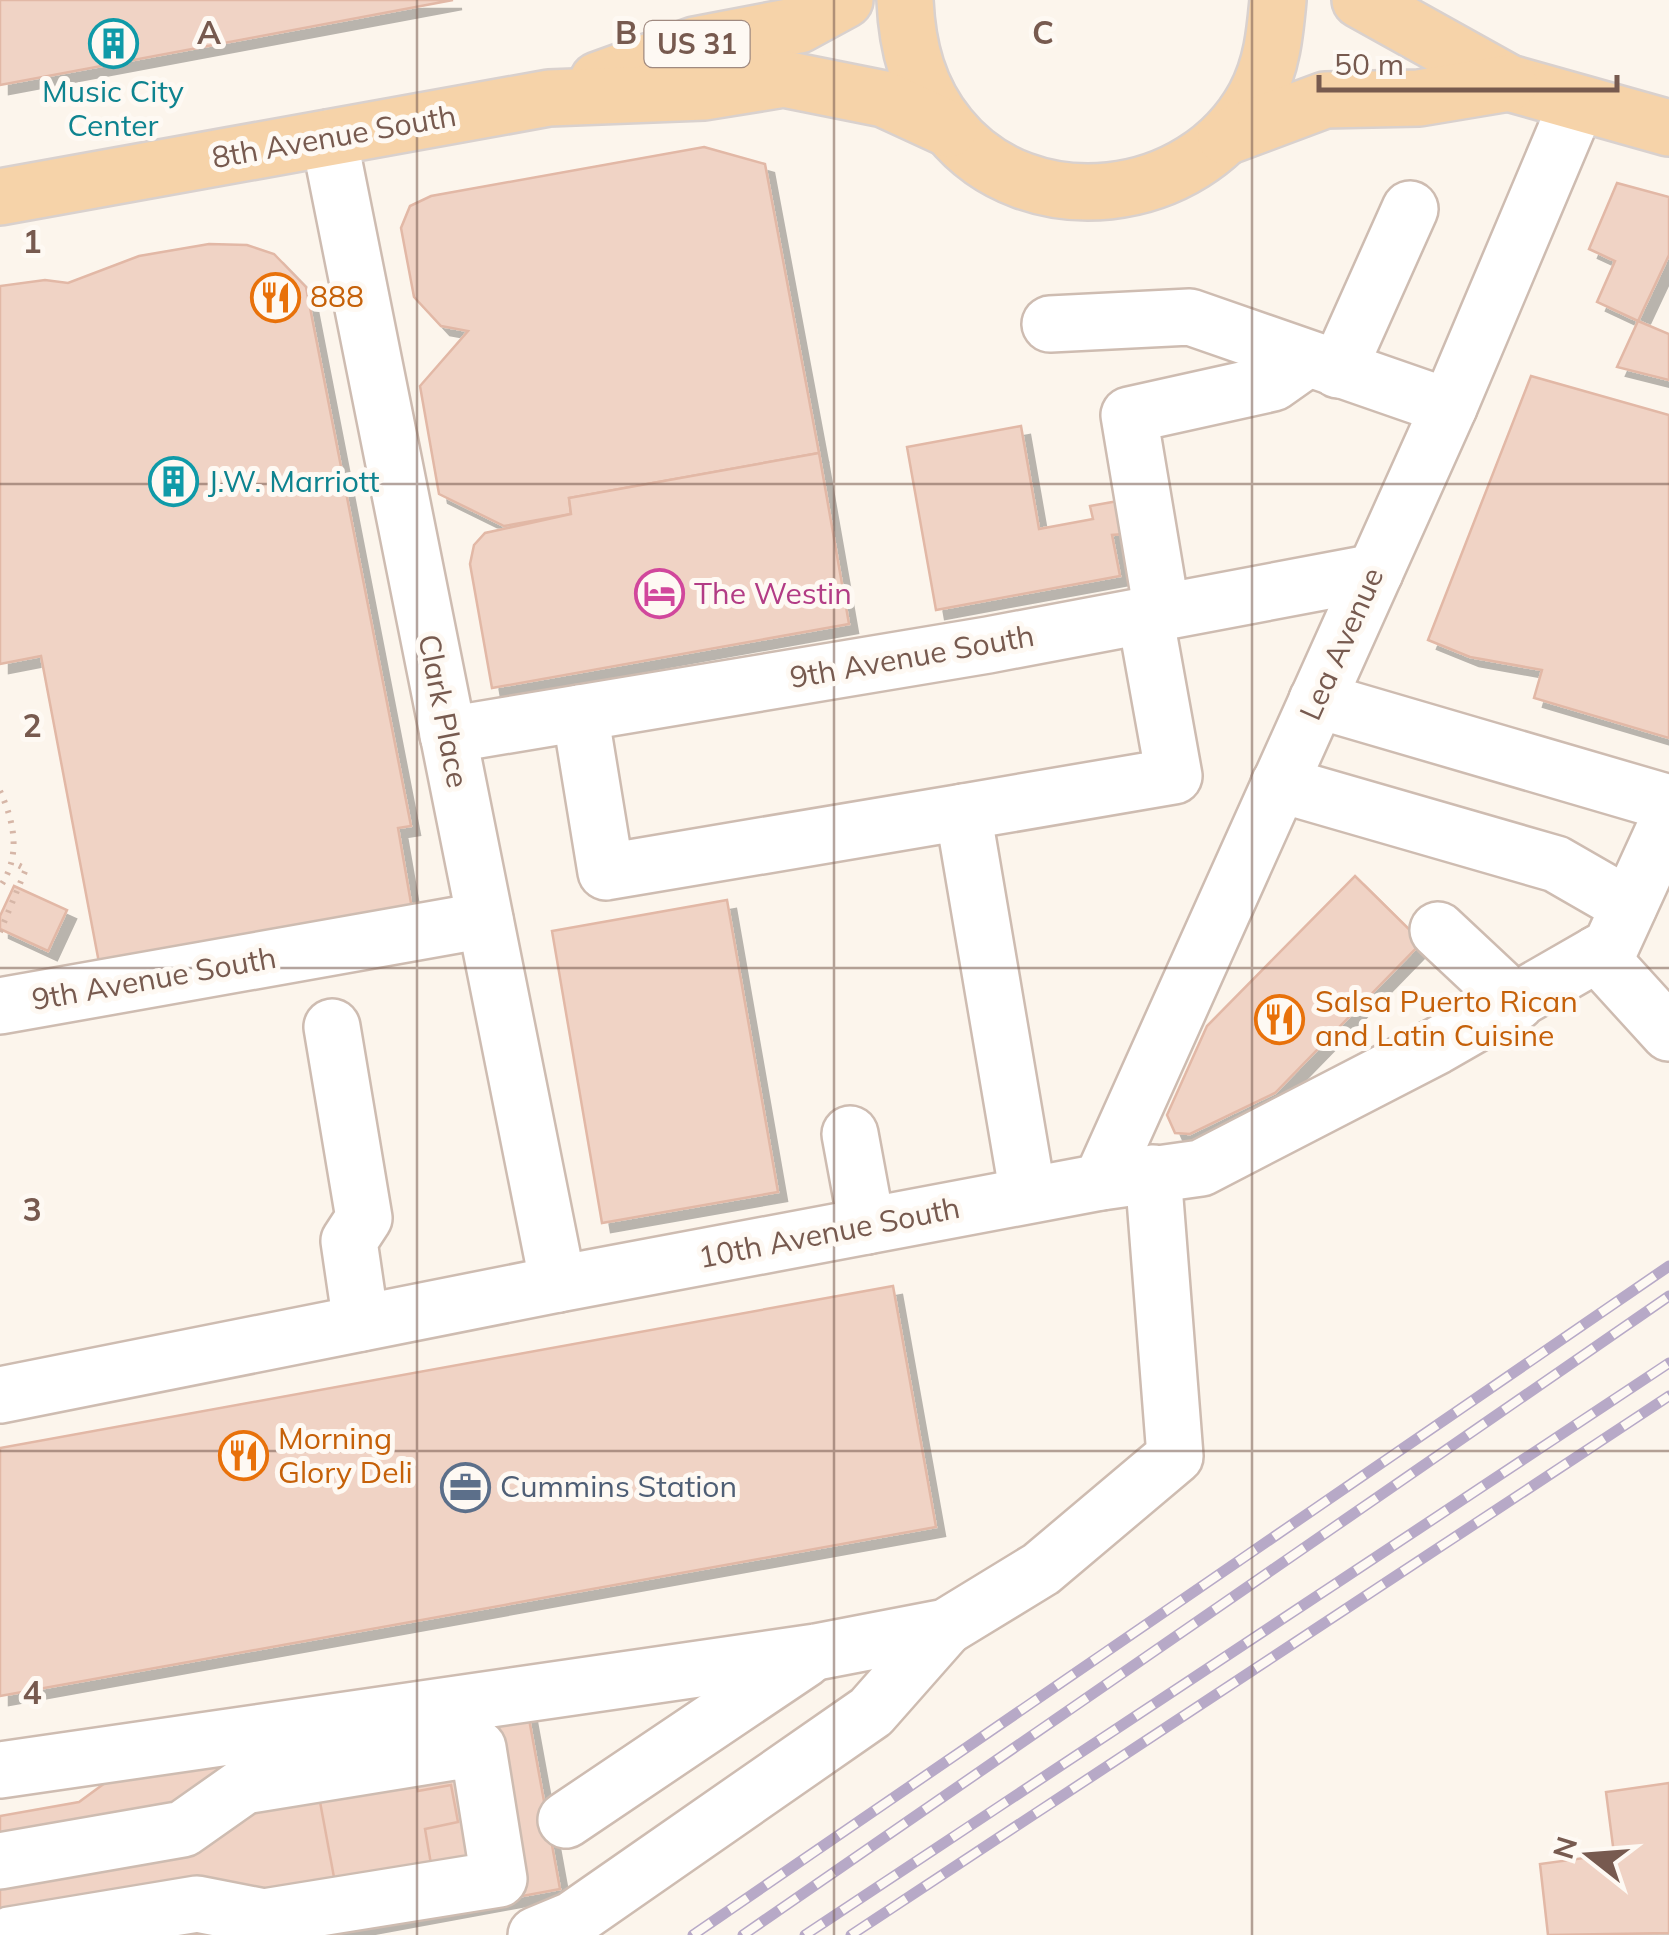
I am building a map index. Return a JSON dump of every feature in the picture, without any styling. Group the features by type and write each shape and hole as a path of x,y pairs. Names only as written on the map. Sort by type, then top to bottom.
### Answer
{"main road":[{"name":"8th Avenue South","path":"550,98 696,45 799,25 845,0"},
{"path":"905,0 907,39 922,87 949,129"},
{"path":"1226,137 1256,96 1273,50 1278,0"},
{"name":"US 31","path":"1360,0 1509,83 1669,128"},
{"name":"8th Avenue South","path":"0,198 550,98 704,92 784,79 884,99 949,129"},
{"name":"US 31","path":"949,129 982,159 1020,180 1063,192 1093,193 1151,184 1191,165 1226,137 1325,100 1419,98 1509,83"}],"street":[{"name":"Lea Avenue","path":"1127,1177 1279,784 1449,407 1577,104"},
{"name":"Clark Place","path":"330,138 485,920 501,1106 558,1284"},
{"path":"580,713 606,872 1174,776 1129,415 1273,383 1323,364 1410,209"},
{"path":"1050,324 1190,317 1449,407"},
{"name":"9th Avenue South","path":"448,735 1154,614 1375,572"},
{"path":"1316,700 1669,802"},
{"path":"1279,784 1556,864 1612,935 1669,1033"},
{"path":"963,812 1028,1195"},
{"path":"1612,935 1669,819"},
{"name":"9th Avenue South","path":"0,1006 485,920"},
{"path":"1438,930 1516,1003"},
{"name":"10th Avenue South","path":"0,1395 1028,1195 1201,1168 1516,1003 1612,935"},
{"path":"332,1027 364,1218 349,1241 382,1319"},
{"path":"850,1134 867,1226"},
{"path":"536,1935 572,1920 871,1712 946,1628 1042,1569 1175,1456 1127,1177"},
{"path":"0,1770 816,1652 946,1628"},
{"path":"566,1820 816,1652"},
{"path":"0,1862 183,1829 244,1786 478,1748 499,1879 264,1917 196,1904 10,1935"}],"path":[{"path":"0,791 12,827 14,862 0,886"},
{"path":"0,932 26,869 14,862"}],"building":[{"name":"Music City Center","path":"0,0 453,0 0,85"},
{"path":"704,147 765,164 819,453 569,498 571,514 504,526 439,494 420,386 468,331 441,326 414,297 401,228 410,206 431,196"},
{"path":"1617,183 1669,197 1669,255 1638,321 1597,302 1615,261 1589,249"},
{"name":"J.W. Marriott","path":"209,244 247,245 274,254 306,287 411,826 398,828 412,909 100,968 41,656 0,664 0,286 45,280 68,283 139,256"},
{"path":"1638,321 1669,334 1669,380 1617,367"},
{"path":"1531,376 1669,415 1669,738 1534,698 1542,670 1470,657 1428,640"},
{"path":"1021,426 1039,529 1093,519 1090,506 1118,501 1124,534 1112,535 1120,576 936,610 907,447"},
{"name":"The Westin","path":"819,453 849,624 492,688 470,564 474,545 485,533 571,514 569,498"},
{"path":"1355,876 1422,942 1275,1093 1190,1134 1175,1133 1167,1115 1207,1026"},
{"path":"14,886 67,910 48,951 0,929 0,916"},
{"path":"727,900 778,1192 602,1223 552,931"},
{"name":"Cummins Station","path":"893,1286 936,1527 0,1696 0,1448"},
{"path":"525,1697 560,1889 311,1935 0,1935 0,1816 79,1802 120,1772"},
{"path":"415,1772 418,1791 451,1785 458,1822 425,1829 432,1870 336,1888 318,1791"},
{"path":"1669,1783 1669,1933 1548,1935 1540,1864 1614,1854 1606,1792"}],"railway":[{"path":"693,1935 1669,1266"},
{"path":"743,1935 1669,1296"},
{"path":"805,1935 1669,1363"},
{"path":"851,1935 1669,1396"}],"place":[{"name":"Music City Center","path":"113,43"},
{"name":"888","path":"275,297"},
{"name":"J.W. Marriott","path":"173,482"},
{"name":"The Westin","path":"659,594"},
{"name":"Salsa Puerto Rican and Latin Cuisine","path":"1280,1019"},
{"name":"Morning Glory Deli","path":"243,1456"},
{"name":"Cummins Station","path":"465,1487"}]}
